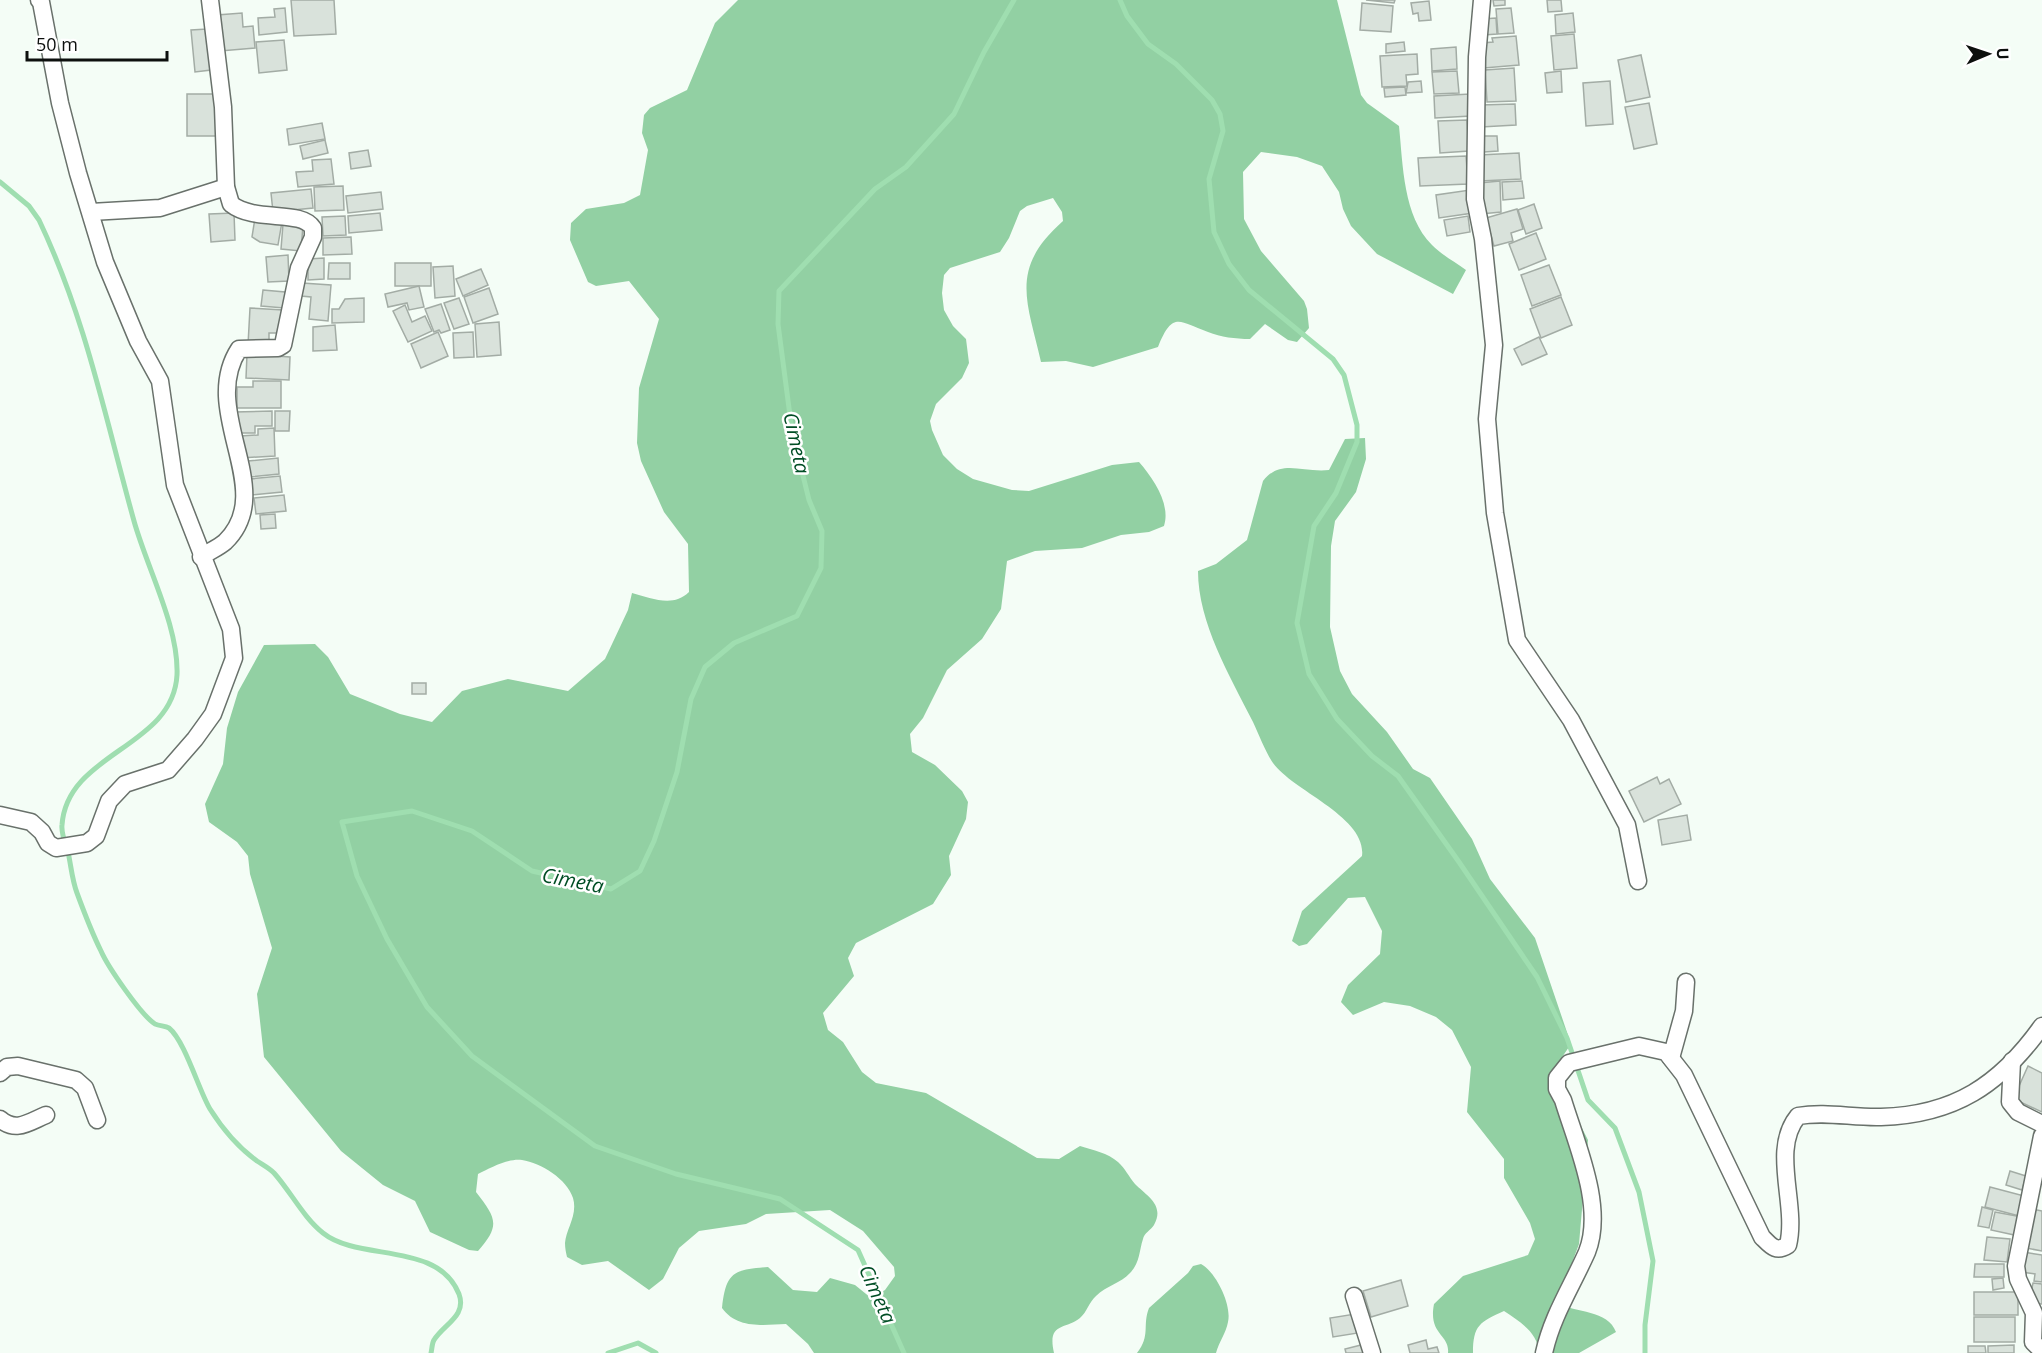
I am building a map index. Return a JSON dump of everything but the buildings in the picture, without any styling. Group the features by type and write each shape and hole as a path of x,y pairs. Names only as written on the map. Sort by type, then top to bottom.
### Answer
{"street":[{"path":"201,556 224,543 234,531 245,502 242,470 226,407 228,375 239,350 278,348 283,345 288,331 299,268 312,237 313,228 303,219 248,214 231,204 226,188 223,107 210,0"},
{"path":"1482,0 1477,57 1475,199 1483,238 1494,345 1488,419 1495,513 1517,640 1571,720 1627,825 1638,881"},
{"path":"0,815 31,822 42,832 48,843 56,848 87,843 96,836 110,801 125,784 168,770 195,739 213,714 234,658 231,629 175,485 160,381 138,341 105,262 60,103 45,1"},
{"path":"91,212 160,208 226,188"},
{"path":"1671,1058 1684,1011 1686,982"},
{"path":"1544,1353 1549,1329 1588,1249 1592,1216 1590,1188 1563,1100 1557,1089 1557,1078 1569,1063 1639,1046 1659,1049 1671,1058 1684,1076 1762,1237 1776,1249 1788,1245 1791,1232 1787,1145 1788,1129 1798,1116 1816,1113 1880,1117 1929,1113 1958,1102 1988,1086 2042,1026"},
{"path":"2012,1061 2010,1102 2018,1112 2042,1124"},
{"path":"0,1073 7,1067 18,1066 76,1080 85,1088 98,1120"},
{"path":"0,1119 12,1127 18,1127 46,1114"},
{"path":"2042,1136 2016,1266 2018,1279 2034,1313 2033,1342 2042,1351"},
{"path":"1354,1296 1372,1353"}],"green space":[{"path":"738,0 1337,0 1361,95 1367,103 1399,126 1406,189 1415,220 1432,245 1466,270 1453,294 1377,254 1351,226 1343,209 1339,192 1322,166 1297,157 1261,152 1243,172 1244,219 1261,251 1304,301 1309,328 1297,342 1288,340 1265,324 1250,339 1244,339 1218,335 1178,322 1168,328 1158,347 1093,367 1066,361 1041,362 1031,321 1026,286 1035,255 1046,238 1063,221 1062,212 1053,198 1027,206 1020,211 1009,238 1000,252 950,268 944,275 942,293 944,310 953,326 966,339 969,363 962,378 936,404 930,421 943,455 957,469 973,479 1012,490 1029,491 1112,465 1139,462 1155,483 1163,500 1166,518 1164,526 1149,532 1121,535 1082,548 1035,551 1007,561 1001,609 982,639 947,670 923,718 910,734 912,752 935,765 962,791 968,802 966,819 949,856 951,875 933,904 856,943 848,958 854,976 823,1013 828,1030 843,1042 862,1072 876,1083 926,1093 1037,1158 1059,1159 1080,1146 1105,1154 1120,1164 1156,1206 1157,1218 1144,1237 1133,1269 1096,1296 1080,1318 1055,1331 1052,1343 1054,1353 814,1353 808,1344 786,1324 743,1323 728,1315 722,1308 726,1286 734,1275 747,1269 768,1267 793,1290 817,1292 830,1278 855,1285 871,1298 885,1290 895,1276 894,1267 863,1231 830,1210 766,1214 746,1224 699,1231 679,1248 663,1279 649,1290 608,1261 582,1265 567,1257 565,1243 574,1210 570,1191 559,1178 545,1168 522,1160 511,1160 478,1174 476,1192 491,1215 493,1228 478,1251 469,1250 430,1232 415,1201 383,1185 341,1151 264,1057 257,994 272,948 250,874 248,856 237,842 209,822 205,804 223,764 227,728 238,692 264,645 315,644 328,657 350,694 400,714 432,722 462,691 508,679 568,691 605,659 628,610 632,593 669,601 683,597 689,592 688,544 664,512 641,461 637,443 639,388 659,319 629,281 596,286 588,282 570,240 571,223 586,209 624,203 640,195 648,150 642,133 644,115 650,108 687,90 715,23"},
{"path":"1365,438 1366,459 1356,492 1335,521 1331,546 1330,627 1340,671 1352,694 1387,732 1413,769 1430,778 1472,839 1490,879 1535,938 1571,1044 1556,1066 1558,1081 1588,1140 1579,1244 1557,1303 1599,1316 1612,1325 1616,1332 1579,1353 1539,1353 1532,1333 1504,1311 1489,1318 1476,1330 1473,1353 1448,1353 1446,1342 1434,1322 1434,1304 1463,1276 1528,1255 1535,1239 1530,1223 1504,1178 1504,1159 1467,1112 1471,1067 1452,1030 1436,1017 1410,1006 1384,1002 1353,1015 1341,1002 1348,985 1380,954 1382,931 1365,897 1348,898 1307,944 1299,946 1292,941 1302,911 1362,856 1360,842 1353,829 1341,817 1296,784 1273,763 1225,668 1203,610 1198,571 1216,564 1247,540 1263,481 1270,474 1285,468 1329,470 1345,439"},
{"path":"1201,1264 1217,1281 1228,1307 1227,1326 1216,1353 1137,1353 1144,1341 1149,1308 1193,1266"}],"waterway":[{"name":"Cimeta","path":"904,1353 858,1250 780,1199 676,1174 595,1146 472,1056 427,1007 387,939 357,876 342,822 412,811 472,831 532,871 611,889 640,871 654,841 677,772 691,699 705,667 734,643 797,616 821,568 822,531 809,500 792,431 778,324 779,291 875,189 906,167 954,114 984,52 1014,0"},
{"path":"1120,0 1127,16 1148,44 1176,64 1212,100 1220,114 1223,131 1209,179 1214,232 1229,264 1249,290 1333,359 1344,375 1357,425 1357,442 1336,493 1314,526 1297,623 1309,674 1337,719 1372,756 1398,776 1537,977 1567,1038 1588,1100 1615,1128 1639,1192 1653,1261 1645,1325 1645,1353"},
{"path":"0,182 29,206 39,220 70,294 134,521 168,618 176,657 177,675 171,699 158,719 82,781 68,801 62,831 77,893 94,937 110,968 149,1019 155,1024 169,1028 175,1034 215,1116 244,1150 274,1173 316,1227 338,1242 416,1259 434,1266 449,1277 459,1294 460,1308 434,1340 431,1353"},
{"path":"608,1353 638,1343 656,1353"}]}
